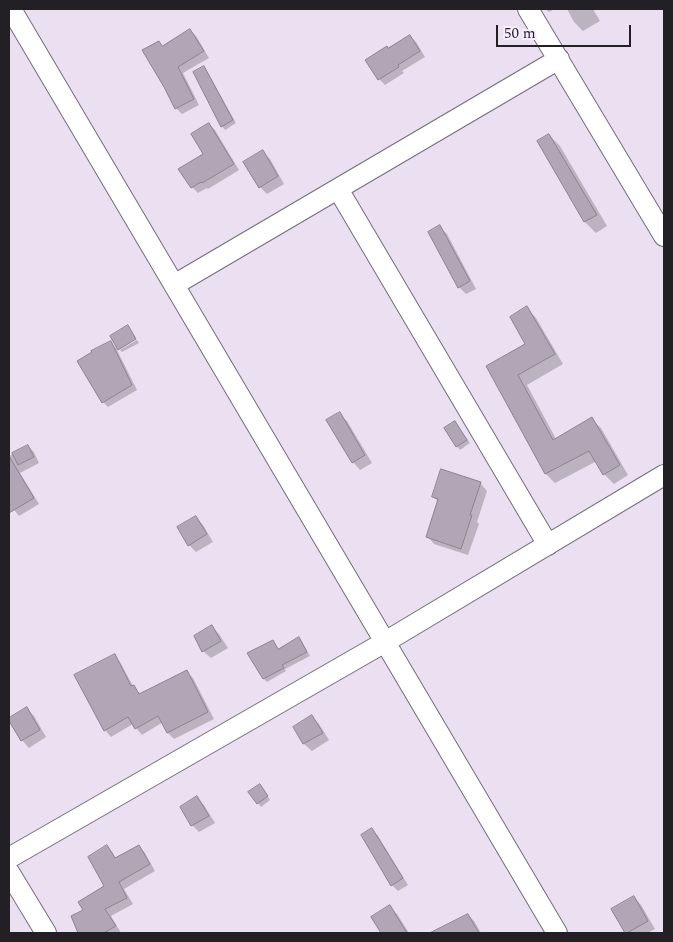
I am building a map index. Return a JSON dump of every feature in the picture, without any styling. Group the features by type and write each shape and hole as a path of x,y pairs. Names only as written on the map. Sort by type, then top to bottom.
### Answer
{"street":[{"path":"11,9 557,933"},
{"path":"528,9 664,236"},
{"path":"174,285 559,59"},
{"path":"338,189 548,545"},
{"path":"9,858 385,642 664,475"},
{"path":"9,872 46,933"}],"building":[{"path":"190,29 204,51 178,67 194,99 175,109 142,50 159,41 162,46"},
{"path":"410,35 420,51 378,80 365,60 387,46 388,48"},
{"path":"204,66 233,120 221,127 193,72"},
{"path":"209,123 234,164 191,188 178,169 203,154 191,134"},
{"path":"549,134 597,215 584,222 537,141"},
{"path":"263,150 278,176 259,188 243,162"},
{"path":"440,225 470,281 458,288 428,232"},
{"path":"527,306 555,354 518,375 553,440 592,417 620,465 603,475 589,451 545,474 486,366 525,344 510,317"},
{"path":"128,325 136,339 118,350 110,336"},
{"path":"111,341 132,385 102,403 77,361 91,351"},
{"path":"340,412 365,455 352,463 326,420"},
{"path":"455,421 467,440 456,447 444,428"},
{"path":"28,445 34,457 18,465 12,453"},
{"path":"9,456 34,498 9,513"},
{"path":"441,469 481,482 461,549 426,537 438,499 432,497"},
{"path":"196,516 207,534 188,546 177,527"},
{"path":"212,625 221,641 202,652 194,636"},
{"path":"299,637 307,652 282,665 284,668 263,679 247,653 273,640 278,649"},
{"path":"115,654 131,686 134,685 139,694 187,670 208,712 167,733 158,716 135,729 128,717 104,731 74,675"},
{"path":"27,707 40,730 21,741 9,718"},
{"path":"312,715 323,733 303,744 293,727"},
{"path":"260,784 268,796 257,804 248,792"},
{"path":"197,796 209,816 191,826 180,807"},
{"path":"372,828 403,878 391,886 361,835"},
{"path":"107,845 115,858 139,845 150,864 119,882 127,898 105,909 116,926 104,933 78,933 71,916 83,910 78,902 104,886 88,857"},
{"path":"634,896 648,921 625,933 611,909"},
{"path":"390,905 407,933 381,933 371,917"},
{"path":"468,914 479,933 430,933"}]}
